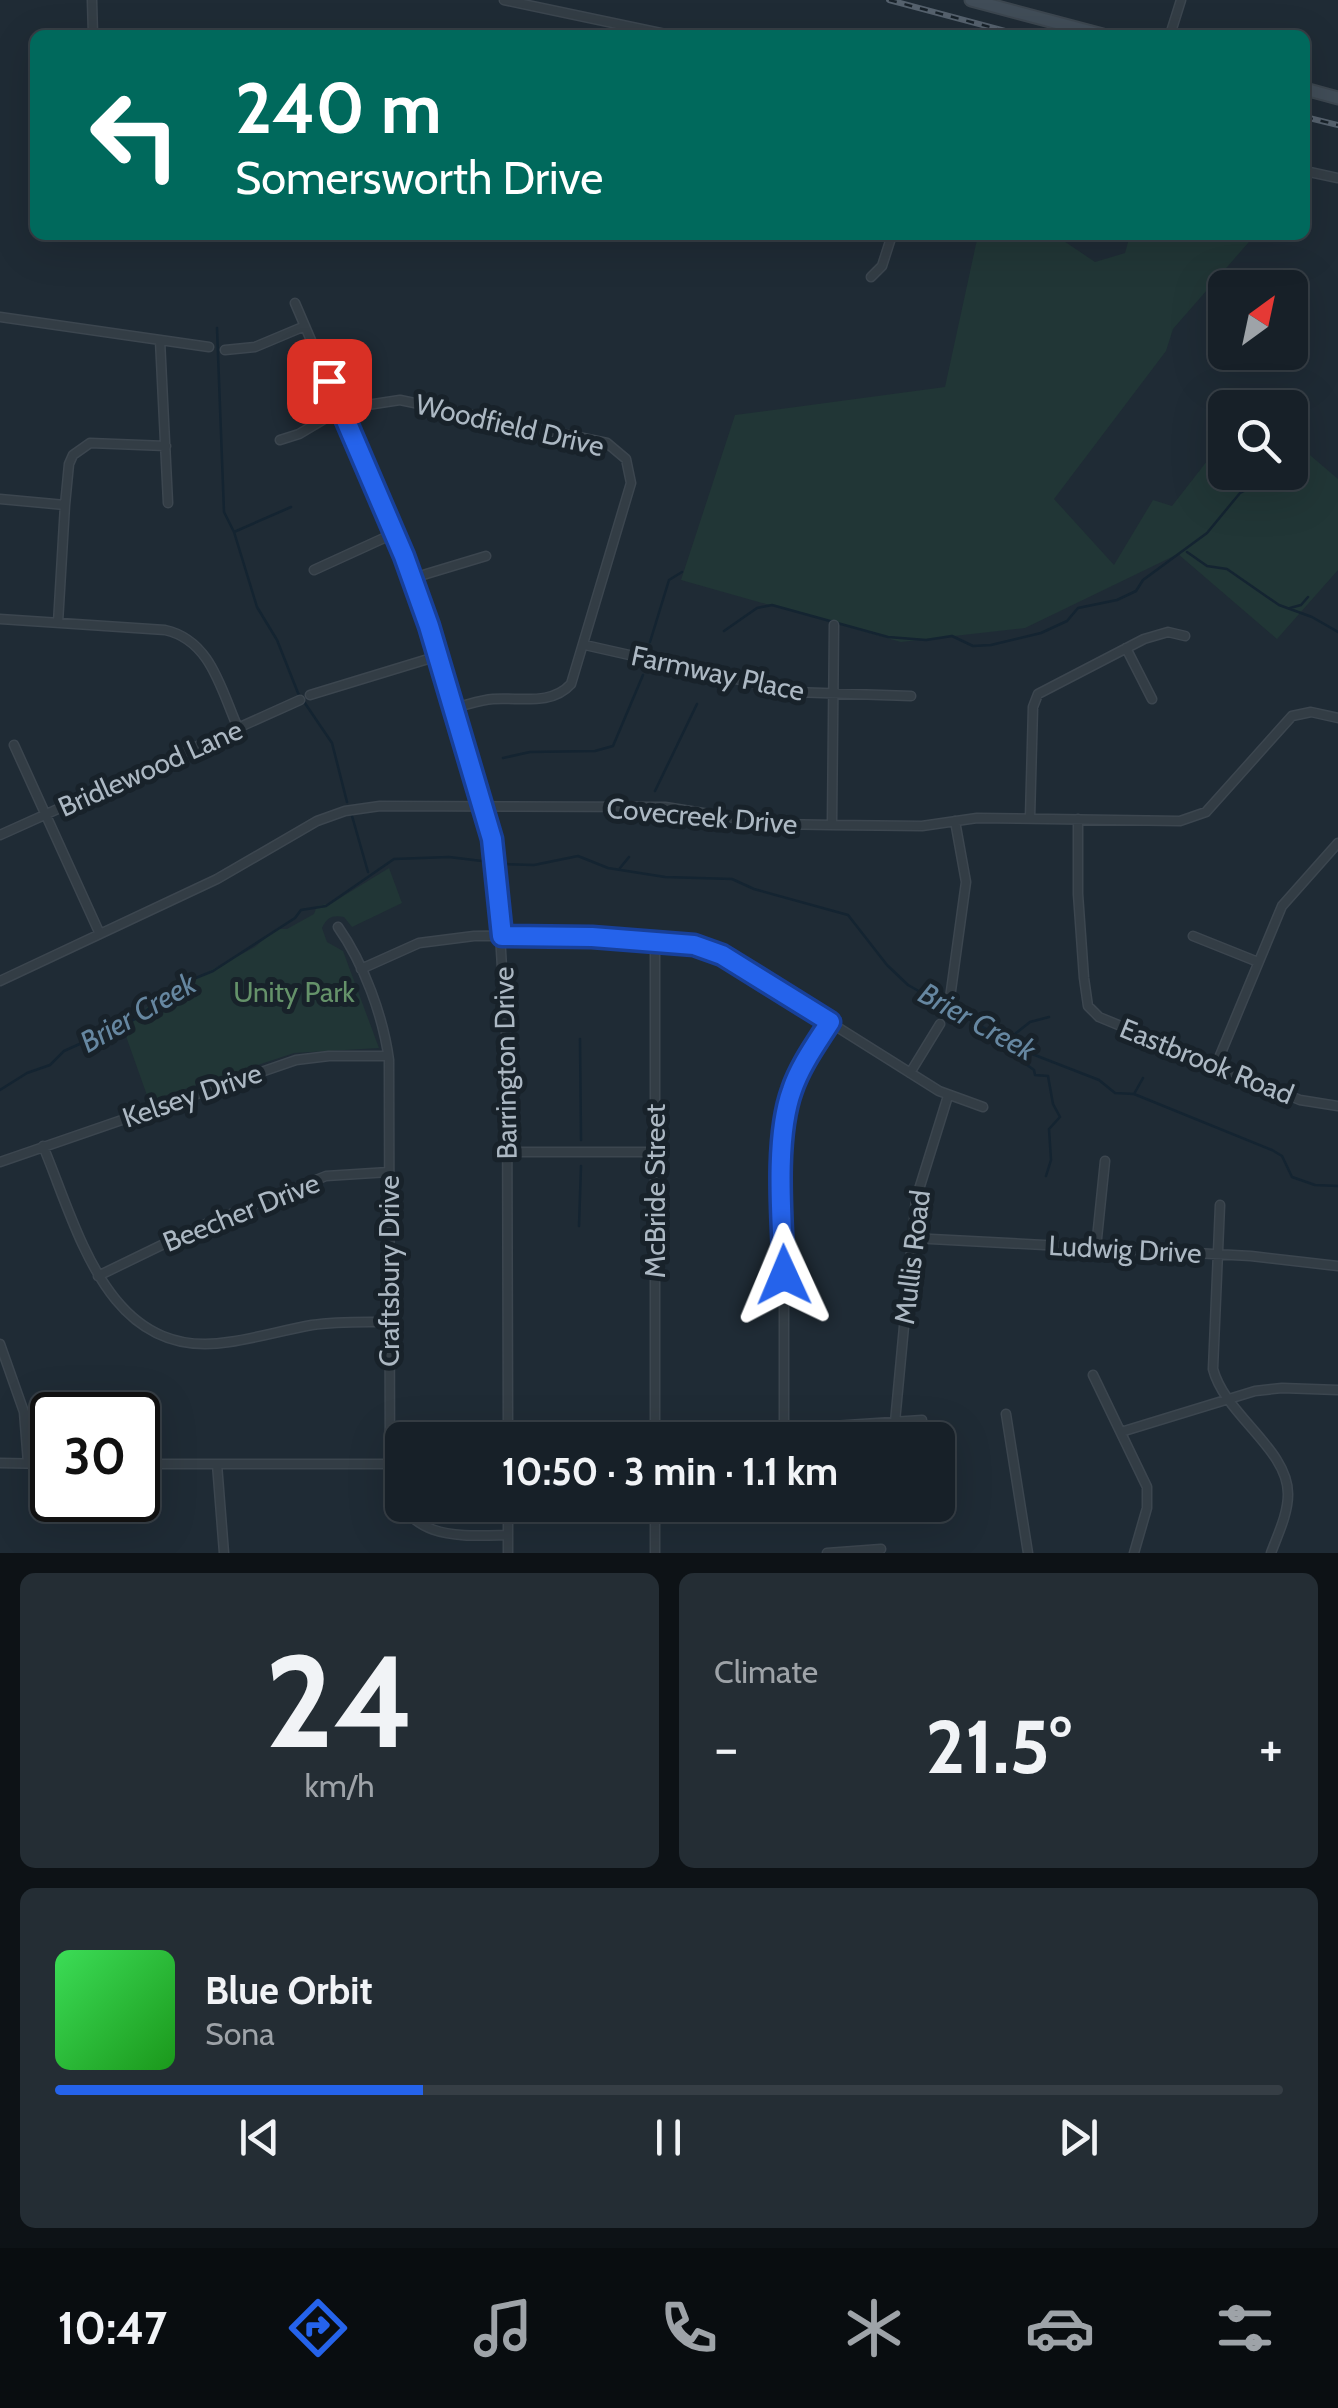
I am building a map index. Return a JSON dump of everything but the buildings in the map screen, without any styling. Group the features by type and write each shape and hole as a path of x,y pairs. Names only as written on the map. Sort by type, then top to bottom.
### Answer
{"street":[{"path":"92,0 94,30"},
{"path":"504,0 646,30"},
{"path":"970,0 1084,30"},
{"path":"1172,30 1181,0"},
{"path":"1310,90 1338,98"},
{"path":"1310,173 1338,178"},
{"path":"872,278 882,266 890,240"},
{"name":"Barrington Drive","path":"295,302 413,578 483,806 496,863 508,1152 508,1422"},
{"path":"1,319 209,348"},
{"path":"225,350 254,347 305,326"},
{"path":"160,340 168,503"},
{"name":"Woodfield Drive","path":"280,440 299,434 341,409 386,400 417,402 607,443 628,464 631,483 571,684 557,696 490,699 454,708"},
{"path":"58,623 70,461 84,446 98,443 166,446"},
{"path":"0,499 65,505"},
{"path":"314,570 395,534"},
{"path":"413,578 486,556"},
{"path":"0,619 165,630 185,636 208,660 238,728"},
{"path":"832,825 834,625"},
{"path":"1030,818 1034,700 1046,687 1159,633 1185,636"},
{"name":"Farmway Place","path":"584,645 772,688 912,696"},
{"path":"1126,648 1152,699"},
{"path":"310,695 438,656"},
{"name":"Bridlewood Lane","path":"0,836 300,700"},
{"name":"Covecreek Drive","path":"0,982 217,878 335,814 380,806 483,806 665,808 773,824 922,826 1030,818 1180,821 1198,817 1213,805 1292,716 1311,712 1338,718"},
{"path":"14,745 99,932"},
{"name":"Eastbrook Road","path":"1078,819 1078,894 1088,1006 1099,1017 1300,1100 1338,1106"},
{"path":"950,998 966,882 955,821"},
{"path":"1216,1065 1282,906 1338,843"},
{"name":"Craftsbury Drive","path":"338,927 361,969 388,1056 389,1422"},
{"path":"361,969 431,940 502,936 694,945 722,955 948,1096 984,1107"},
{"path":"1193,936 1258,962"},
{"name":"McBride Street","path":"655,1422 656,942"},
{"path":"784,1422 784,1124 796,1078 830,1022"},
{"path":"910,1073 940,1024"},
{"name":"Kelsey Drive","path":"0,1162 296,1060 388,1056"},
{"name":"Mullis Road","path":"895,1422 922,1169 948,1096"},
{"path":"43,1146 98,1276 113,1300 131,1318 161,1335 192,1343 228,1342 317,1324 389,1322"},
{"path":"508,1152 655,1152"},
{"path":"1096,1248 1106,1161"},
{"name":"Beecher Drive","path":"98,1276 203,1225 326,1176 390,1172"},
{"path":"1220,1205 1212,1357 1216,1382 1278,1462 1286,1479 1287,1508 1271,1553"},
{"name":"Ludwig Drive","path":"912,1238 1217,1254 1338,1266"},
{"path":"0,1344 24,1412 28,1464 0,1463"},
{"path":"1093,1375 1145,1480 1148,1497 1134,1553"},
{"path":"1121,1432 1269,1389 1338,1390"},
{"path":"1006,1414 1028,1553"},
{"path":"895,1422 922,1420"},
{"path":"160,1464 385,1464"},
{"path":"217,1464 224,1553"},
{"name":"Craftsbury Drive","path":"421,1522 450,1535 508,1535"},
{"path":"508,1522 508,1553"},
{"path":"655,1522 655,1553"},
{"path":"827,1553 881,1549"}],"green space":[{"path":"977,240 1062,240 1095,262 1125,253 1129,240 1251,240 1224,270 1208,270 1208,289 1173,329 1166,351 1054,499 1114,565 1153,500 1172,506 1208,460 1208,490 1308,490 1308,453 1338,479 1338,570 1277,639 1178,554 1025,628 901,642 681,580 735,415 945,387"},
{"name":"Unity Park","path":"389,868 402,903 352,927 344,917 337,916 328,919 322,928 327,942 343,951 379,1048 294,1053 149,1101 122,1025 140,1015 152,1001 255,947 276,929 287,929 314,914 317,906 332,903"}],"waterway":[{"path":"217,328 224,512 257,607 277,640 298,693 332,743 347,802"},
{"path":"724,631 757,608 772,605 888,637 926,640 952,636 973,646 1041,633 1067,621 1078,608 1117,600 1136,591 1143,580 1207,533 1246,490"},
{"path":"234,532 291,507"},
{"path":"1187,552 1207,566 1227,569 1279,605 1338,632"},
{"path":"650,642 669,580 682,572"},
{"path":"1290,608 1301,605 1308,597"},
{"path":"503,758 530,752 595,751 613,746 643,675"},
{"path":"655,791 697,704"},
{"path":"352,816 368,872"},
{"name":"Brier Creek","path":"503,864 534,865 578,856 608,868 665,877 732,879 754,889 848,915 908,985 1027,1052 1099,1080 1115,1093 1134,1094 1272,1150 1282,1156 1292,1177 1315,1185 1338,1186"},
{"name":"Brier Creek","path":"0,1090 27,1073 50,1065 64,1051 135,1019 181,984 213,971 295,918 301,910 326,906 394,859 449,857 490,862"},
{"path":"620,868 629,857"},
{"path":"1002,1038 1010,1038 1030,1022 1049,1017"},
{"path":"580,1039 581,1140"},
{"path":"1013,1047 1035,1075 1048,1076 1053,1104 1060,1117 1049,1129 1051,1160 1046,1176"},
{"path":"1134,1094 1143,1078"},
{"path":"579,1226 581,1166"}],"railway":[{"path":"889,0 1001,30"},
{"path":"1310,118 1338,125"}],"route":[{"path":"329,381 404,556 429,626 492,839 502,936 592,937 694,945 722,955 830,1022 796,1078 787,1105 783,1146 784,1275"}]}
